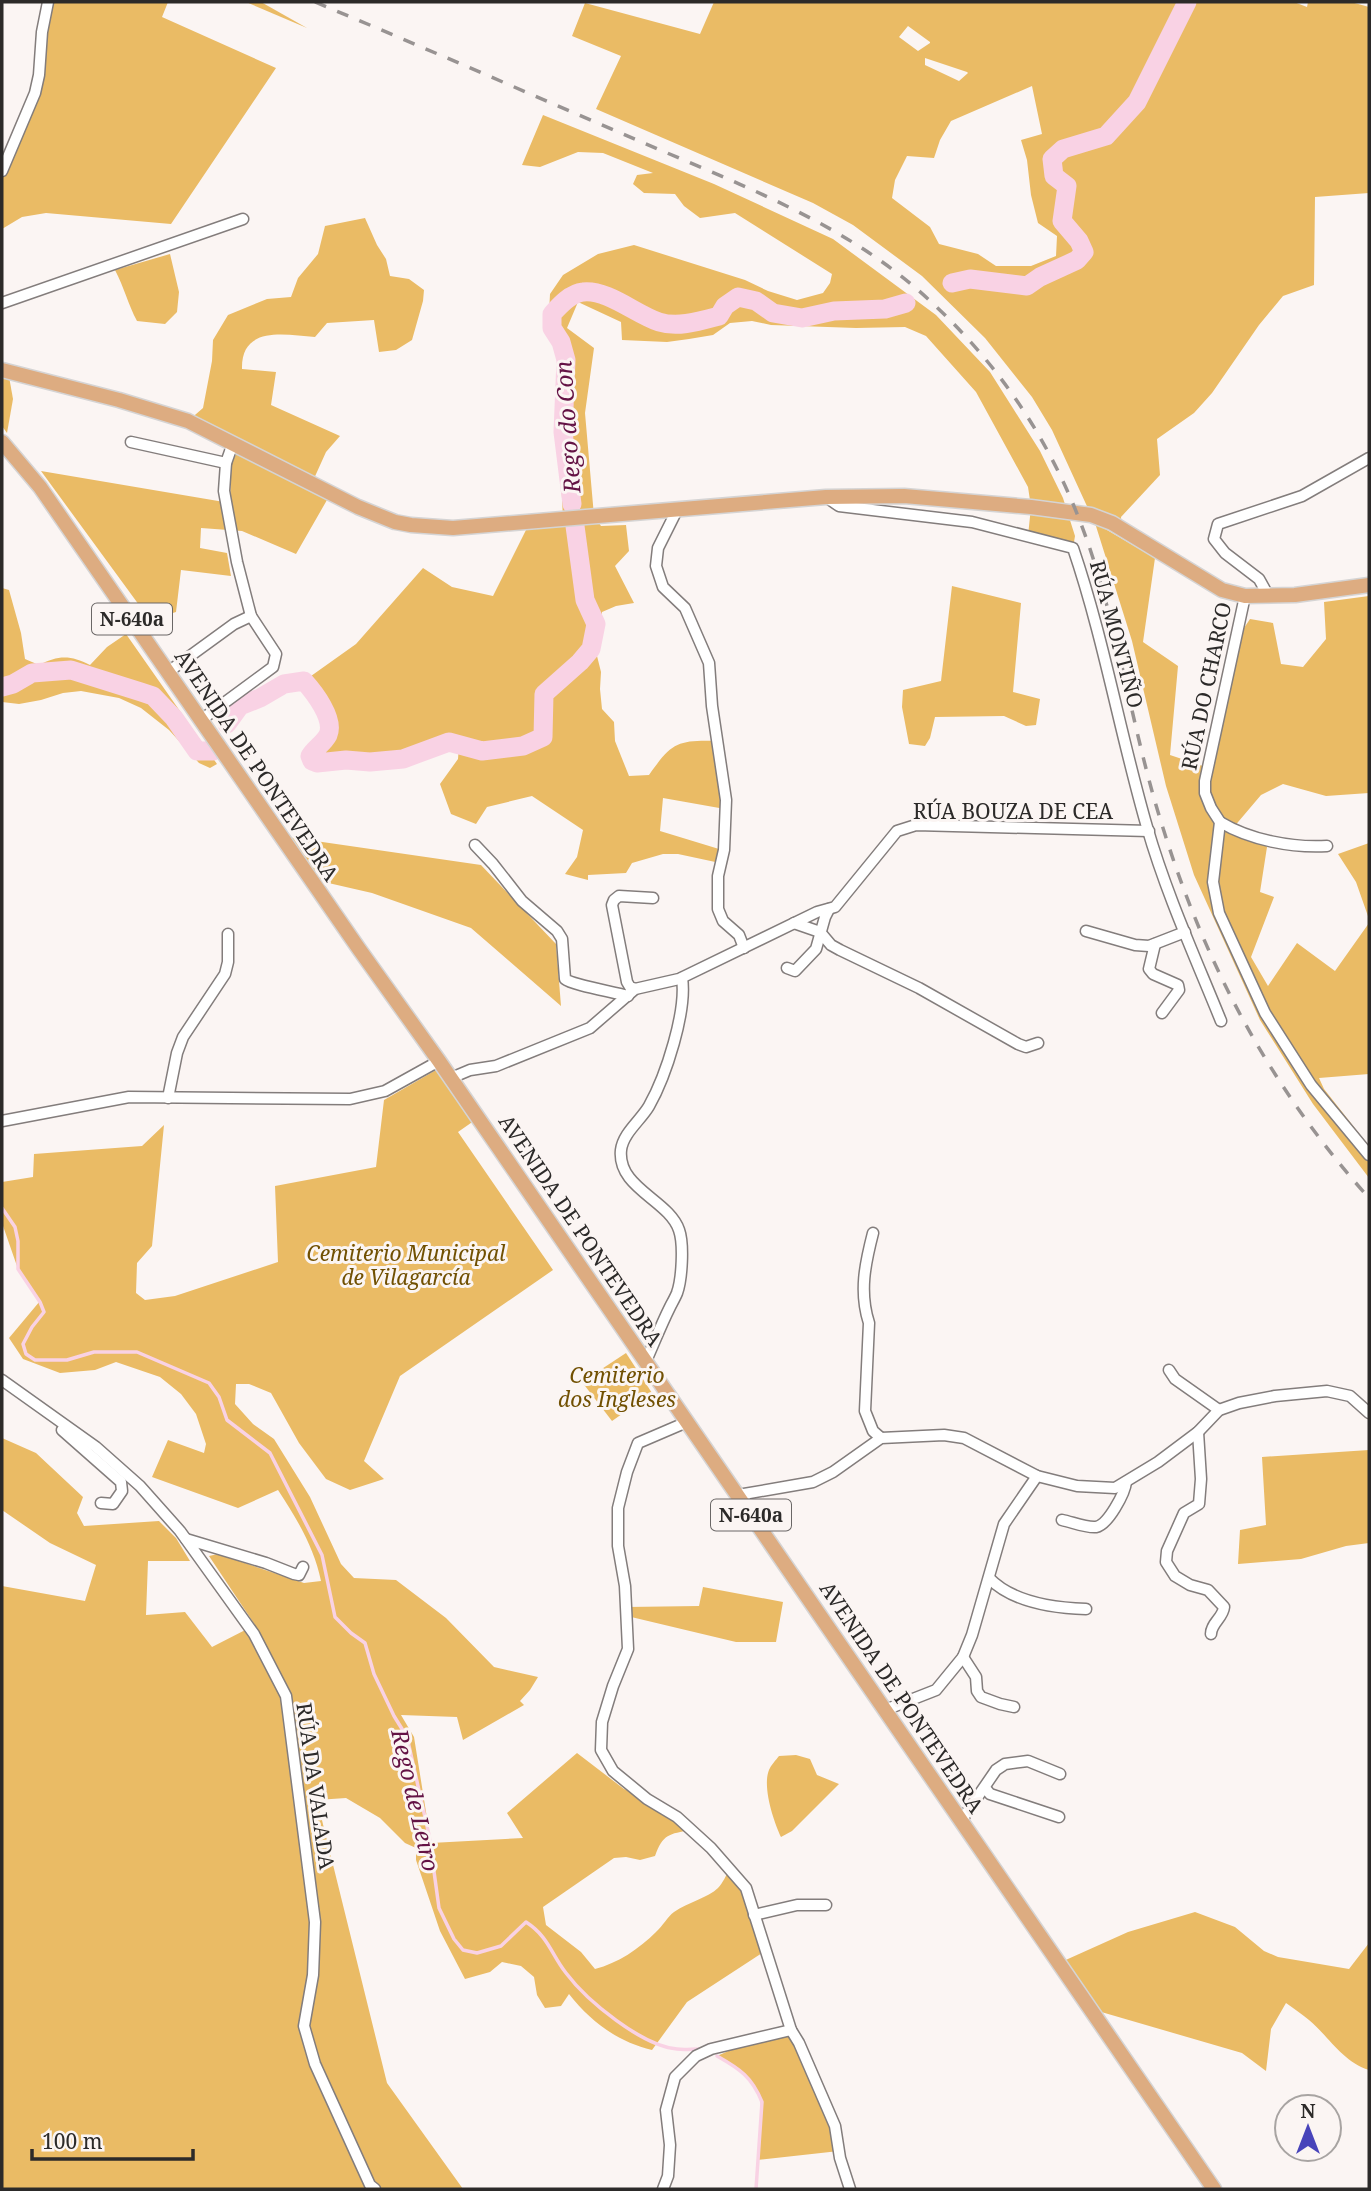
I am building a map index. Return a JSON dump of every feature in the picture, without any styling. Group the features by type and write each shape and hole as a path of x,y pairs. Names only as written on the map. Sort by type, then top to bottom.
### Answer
{"main road":[{"path":"4,369 175,417 233,443 358,507 395,522 411,525 453,528 826,497 904,496 1091,515 1112,523 1222,590 1245,596 1295,595 1369,584"},
{"name":"AVENIDA DE PONTEVEDRA","path":"2,442 40,487 359,949 439,1060 1214,2189"}],"street":[{"path":"2,171 35,93 48,2"},
{"path":"2,303 243,219"},
{"path":"131,442 226,463"},
{"path":"201,720 273,667 276,654 251,617 227,514 224,491 226,463 233,443"},
{"path":"1269,597 1259,579 1225,553 1214,539 1218,524 1302,496 1369,458"},
{"name":"RÚA MONTIÑO","path":"826,497 839,506 972,522 1073,548 1088,591 1149,831 1185,932 1221,1021"},
{"path":"677,510 658,548 656,566 663,587 685,608 709,663 712,706 726,800 724,850 718,876 718,909 723,921 739,935 744,948"},
{"name":"RÚA DO CHARCO","path":"1220,822 1205,793 1205,781 1245,596"},
{"path":"168,671 234,624 251,617"},
{"path":"1327,846 1309,848 1259,838 1220,822 1213,882 1219,913 1265,1013 1311,1085 1369,1155"},
{"name":"RÚA BOUZA DE CEA","path":"451,1078 470,1070 496,1066 590,1028 631,993 682,978 817,912 835,907 897,831 916,825 1149,831"},
{"path":"475,845 522,901 557,931 562,939 565,979 570,983 631,993 612,905 619,896 653,898"},
{"name":"RÚA BOUZA DE CEA","path":"788,968 795,971 816,949 829,909"},
{"path":"794,923 820,932 831,945 919,988 1018,1044 1026,1047 1038,1043"},
{"path":"1086,931 1135,945 1149,946 1185,932"},
{"path":"168,1098 183,1037 225,974 228,934"},
{"path":"1155,944 1149,969 1153,974 1178,985 1179,989 1162,1013"},
{"path":"646,1361 677,1293 681,1244 679,1228 625,1171 621,1155 622,1144 648,1108 667,1062 680,1016 684,990 682,978"},
{"path":"2,1121 129,1097 350,1099 385,1091 439,1060"},
{"path":"873,1233 864,1269 863,1293 869,1323 865,1411 873,1431 881,1438"},
{"path":"1169,1370 1175,1379 1219,1410"},
{"name":"RÚA DA VALADA","path":"2,1380 96,1447 140,1486 186,1539 254,1634 286,1696 315,1922 313,1975 304,2026 315,2064 370,2185 375,2189"},
{"path":"738,1495 813,1482 833,1472 881,1438 944,1435 964,1438 1037,1476 1077,1486 1115,1488 1198,1433 1219,1410 1275,1396 1327,1391 1350,1396 1369,1413"},
{"name":"RÚA DA VALADA","path":"47,1412 58,1426 121,1482 122,1491 113,1504 101,1503"},
{"path":"687,1422 638,1443 627,1472 618,1508 618,1546 625,1586 628,1649 612,1686 602,1723 601,1750 612,1772 677,1817 711,1848 746,1888 791,2030 835,2126 850,2189"},
{"path":"1198,1433 1202,1479 1199,1504 1184,1513 1167,1551 1166,1562 1175,1576 1189,1585 1208,1591 1224,1607 1223,1615 1211,1628 1211,1634"},
{"path":"886,1710 936,1690 963,1657 972,1635 1004,1524 1037,1476"},
{"path":"1062,1520 1093,1528 1100,1526 1125,1491 1126,1482"},
{"path":"186,1539 294,1574 299,1574 303,1567"},
{"path":"989,1578 1005,1591 1037,1603 1086,1609"},
{"path":"963,1657 976,1677 977,1691 981,1697 1014,1707"},
{"path":"961,1821 996,1770 1004,1763 1028,1761 1060,1774"},
{"path":"985,1788 990,1794 1059,1817"},
{"path":"754,1915 796,1905 825,1905"},
{"path":"663,2189 668,2176 670,2145 666,2109 675,2077 696,2056 711,2049 791,2030"}],"green space":[{"path":"48,2 168,2 162,17 276,68 171,224 46,213 22,217 2,229 2,171 35,93"},
{"path":"246,2 261,2 307,28"},
{"path":"714,2 1294,2 1307,7 1308,2 1351,2 1369,7 1369,193 1315,197 1314,285 1283,296 1259,325 1212,393 1194,413 1157,439 1160,475 1121,517 1122,529 1091,515 1052,430 1032,397 985,338 922,276 853,225 813,203 596,109 621,56 572,36 585,3 700,34","holes":["908,26 930,42 930,43 918,51 899,37","925,58 968,73 959,81 925,65","1032,86 1042,134 1021,140 1038,223 1057,236 1056,256 1031,266 996,266 978,254 939,244 930,227 892,198 895,180 907,156 934,158 951,121"]},
{"path":"543,115 714,184 833,239 936,315 990,372 1040,451 1063,498 1075,536 1073,548 1028,536 1031,507 1028,487 976,392 926,336 905,327 771,325 752,321 730,323 713,335 689,339 667,342 622,340 621,322 578,302 567,328 594,348 585,413 594,516 601,526 626,525 629,551 615,566 634,603 602,612 597,656 601,672 602,709 614,722 615,741 629,776 649,775 670,749 677,745 694,741 718,741 725,809 663,798 660,831 719,849 720,863 678,854 663,854 632,863 626,873 588,875 588,880 565,874 577,857 583,830 532,796 487,807 476,824 451,814 440,784 458,759 459,745 441,745 403,759 370,762 329,760 317,763 310,756 327,737 330,723 321,704 304,681 356,644 423,568 452,587 493,596 530,522 563,519 559,436 563,358 548,333 550,294 563,275 598,254 634,245 745,280 797,300 823,293 830,283 832,274 735,213 700,218 684,206 675,194 644,193 633,184 637,175 653,173 603,153 578,152 540,167 522,165"},
{"path":"365,218 386,259 390,276 409,279 424,290 412,340 396,350 379,352 374,320 327,323 315,337 278,335 257,339 249,345 244,355 242,369 276,372 271,405 340,436 326,452 312,483 331,493 296,554 242,531 201,528 200,548 227,553 231,576 181,570 176,612 150,620 41,471 230,503 231,464 240,447 188,421 203,408 213,340 228,315 267,299 291,297 298,278 318,254 325,226"},
{"path":"170,254 179,292 177,312 165,324 137,321 115,270"},
{"path":"2,370 8,371 13,399 7,433 2,426"},
{"path":"1095,523 1155,558 1143,642 1178,666 1170,755 1206,767 1234,643 1250,619 1273,623 1281,664 1303,667 1326,639 1324,602 1369,596 1369,793 1326,796 1283,784 1261,795 1233,828 1250,835 1267,847 1260,892 1274,897 1251,957 1268,986 1297,943 1335,971 1369,923 1369,1074 1319,1078 1324,1089 1369,1146 1369,1178 1313,1104 1260,1020 1194,875 1166,786 1132,641"},
{"path":"952,586 1021,603 1013,692 1040,699 1036,725 1026,726 1004,716 935,717 930,738 925,746 909,744 902,707 903,690 941,681"},
{"path":"2,588 9,590 25,659 39,665 52,659 64,658 77,659 90,665 107,647 126,634 217,764 210,768 199,763 169,730 141,708 119,698 81,691 19,704 2,702"},
{"path":"281,836 481,865 556,944 561,1006 471,928 372,893 311,879"},
{"path":"1369,843 1369,919 1356,882 1338,854"},
{"name":"Cemiterio Municipal de Vilagarcía","path":"443,1066 478,1118 458,1132 553,1270 400,1376 364,1461 384,1479 350,1490 326,1479 299,1443 271,1393 249,1384 236,1384 235,1404 253,1424 274,1439 310,1497 341,1564 354,1578 396,1580 446,1618 494,1667 538,1677 520,1701 524,1705 463,1740 457,1717 401,1715 414,1737 431,1843 523,1838 507,1813 577,1753 624,1789 647,1799 691,1830 668,1836 655,1856 640,1860 614,1858 543,1907 546,1925 581,1952 595,1969 635,1950 674,1912 718,1888 730,1869 746,1888 765,1951 687,2002 652,2050 628,2042 586,2013 569,1994 561,2006 545,2008 537,1995 534,1977 521,1966 502,1962 490,1972 465,1979 440,1931 416,1860 416,1848 405,1843 380,1818 346,1798 317,1800 387,2083 463,2189 2,2189 2,1586 85,1601 96,1565 50,1543 2,1510 2,1438 36,1453 83,1497 77,1513 84,1526 159,1521 176,1538 190,1561 148,1561 146,1615 185,1612 212,1647 255,1625 209,1556 218,1554 304,1583 321,1581 304,1534 278,1490 238,1508 152,1477 168,1440 204,1453 206,1444 196,1414 181,1394 160,1377 116,1362 95,1370 60,1373 23,1359 9,1338 40,1301 18,1269 2,1223 2,1182 33,1177 34,1154 142,1146 164,1125 152,1246 137,1263 136,1293 145,1300 175,1296 278,1262 275,1186 376,1167 384,1100"},
{"name":"Cemiterio dos Ingleses","path":"626,1353 652,1393 612,1421 582,1382"},
{"path":"1369,1450 1369,1543 1346,1546 1301,1559 1238,1564 1240,1530 1266,1525 1262,1457"},
{"path":"703,1587 783,1602 776,1642 736,1642 627,1616 627,1607 699,1606"},
{"path":"796,1755 810,1759 817,1775 839,1784 792,1831 781,1837 770,1804 767,1777 779,1756"},
{"path":"1195,1912 1235,1927 1264,1951 1278,1957 1349,1969 1369,1943 1369,2070 1351,2061 1309,2020 1286,2003 1271,2029 1266,2071 1242,2053 1091,2009 1059,1963 1128,1932"},
{"path":"791,2030 801,2046 839,2151 757,2160 762,2110 760,2099 747,2078 717,2056 756,2039"}],"waterway":[{"name":"Rego do Con","path":"952,283 970,279 1027,286 1077,260 1084,252 1079,241 1062,221 1067,186 1054,176 1052,159 1063,149 1106,136 1137,102 1187,2"},
{"name":"Rego do Con","path":"572,504 563,432 566,360 561,342 552,328 552,314 570,297 583,292 602,294 650,319 666,324 689,323 719,316 725,306 738,297 756,301 773,313 802,318 834,311 885,309 906,303"},
{"name":"Rego do Con","path":"227,724 240,706 284,684 304,681 329,721 328,735 310,756 312,761 317,763 403,759 449,742 482,751 523,746 543,737 544,694 591,649 596,624 585,600 575,526"},
{"name":"Rego do Con","path":"2,687 32,673 71,670 153,696 174,718 197,751 213,751"},
{"name":"Rego de Leiro","path":"2,1208 15,1227 18,1269 44,1312 23,1344 26,1354 35,1360 67,1360 94,1352 137,1352 209,1383 219,1397 227,1420 270,1453 322,1555 335,1617 365,1643 374,1674 407,1737 429,1835 439,1908 454,1939 463,1950 477,1953 501,1946 526,1922 545,1940 575,1984 601,2009 648,2040 663,2046 699,2049"},
{"name":"Rego de Leiro","path":"717,2056 744,2074 762,2102 756,2189"}],"railway":[{"path":"315,2 790,208 862,248 896,272 958,328 1010,390 1032,423 1069,494 1097,571 1163,828 1180,879 1221,978 1246,1025 1302,1114 1369,1198"}]}
